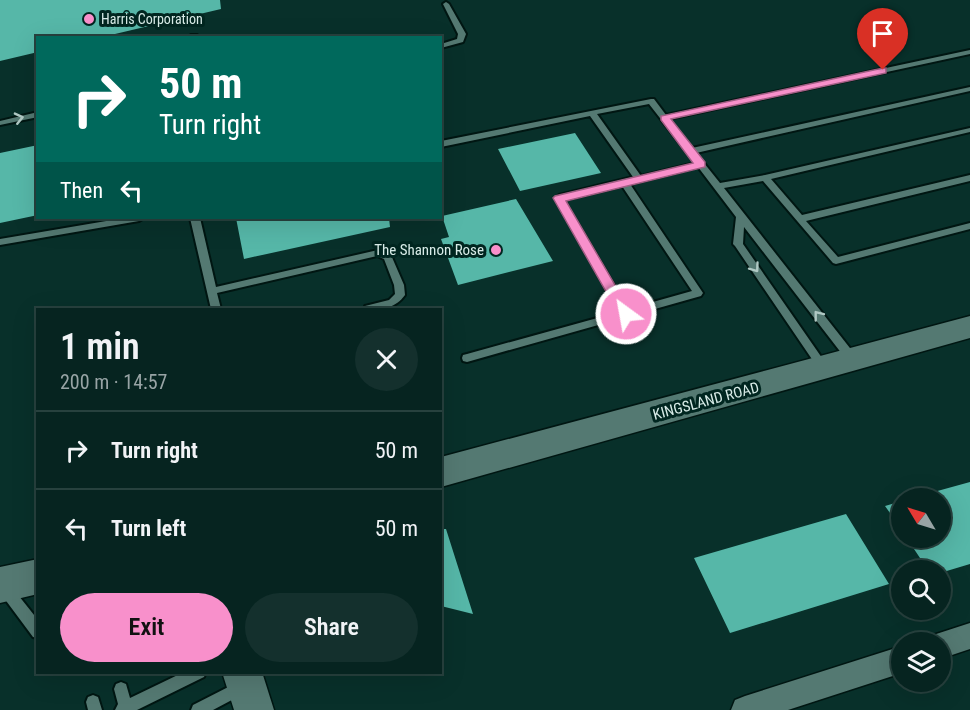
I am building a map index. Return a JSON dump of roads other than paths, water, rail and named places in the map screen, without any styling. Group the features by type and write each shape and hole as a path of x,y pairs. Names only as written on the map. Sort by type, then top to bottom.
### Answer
{"street":[{"name":"KINGSLAND ROAD","path":"442,472 839,365 970,327"},
{"path":"1,585 36,576"},
{"path":"951,642 970,636"},
{"path":"745,710 802,702 891,664"}],"lane":[{"path":"442,46 460,40 462,34 447,4"},
{"path":"664,118 970,52"},
{"path":"691,152 970,89"},
{"path":"442,144 651,101 741,215 839,365"},
{"path":"592,113 639,179"},
{"path":"0,123 36,114"},
{"path":"718,186 765,178 970,130"},
{"path":"626,314 559,198 701,164"},
{"path":"765,178 836,261 970,226"},
{"path":"800,219 970,178"},
{"path":"467,358 698,293 624,182"},
{"path":"741,215 738,244 839,365"},
{"path":"0,242 133,219"},
{"path":"195,219 216,308"},
{"path":"212,291 378,253 388,257 399,285 400,295 392,303 373,308"},
{"path":"1,585 36,629"},
{"path":"121,689 124,709 195,674"},
{"path":"198,710 247,689"}],"place":[{"name":"Harris Corporation","path":"89,19"},
{"name":"The Shannon Rose","path":"496,250"}]}
